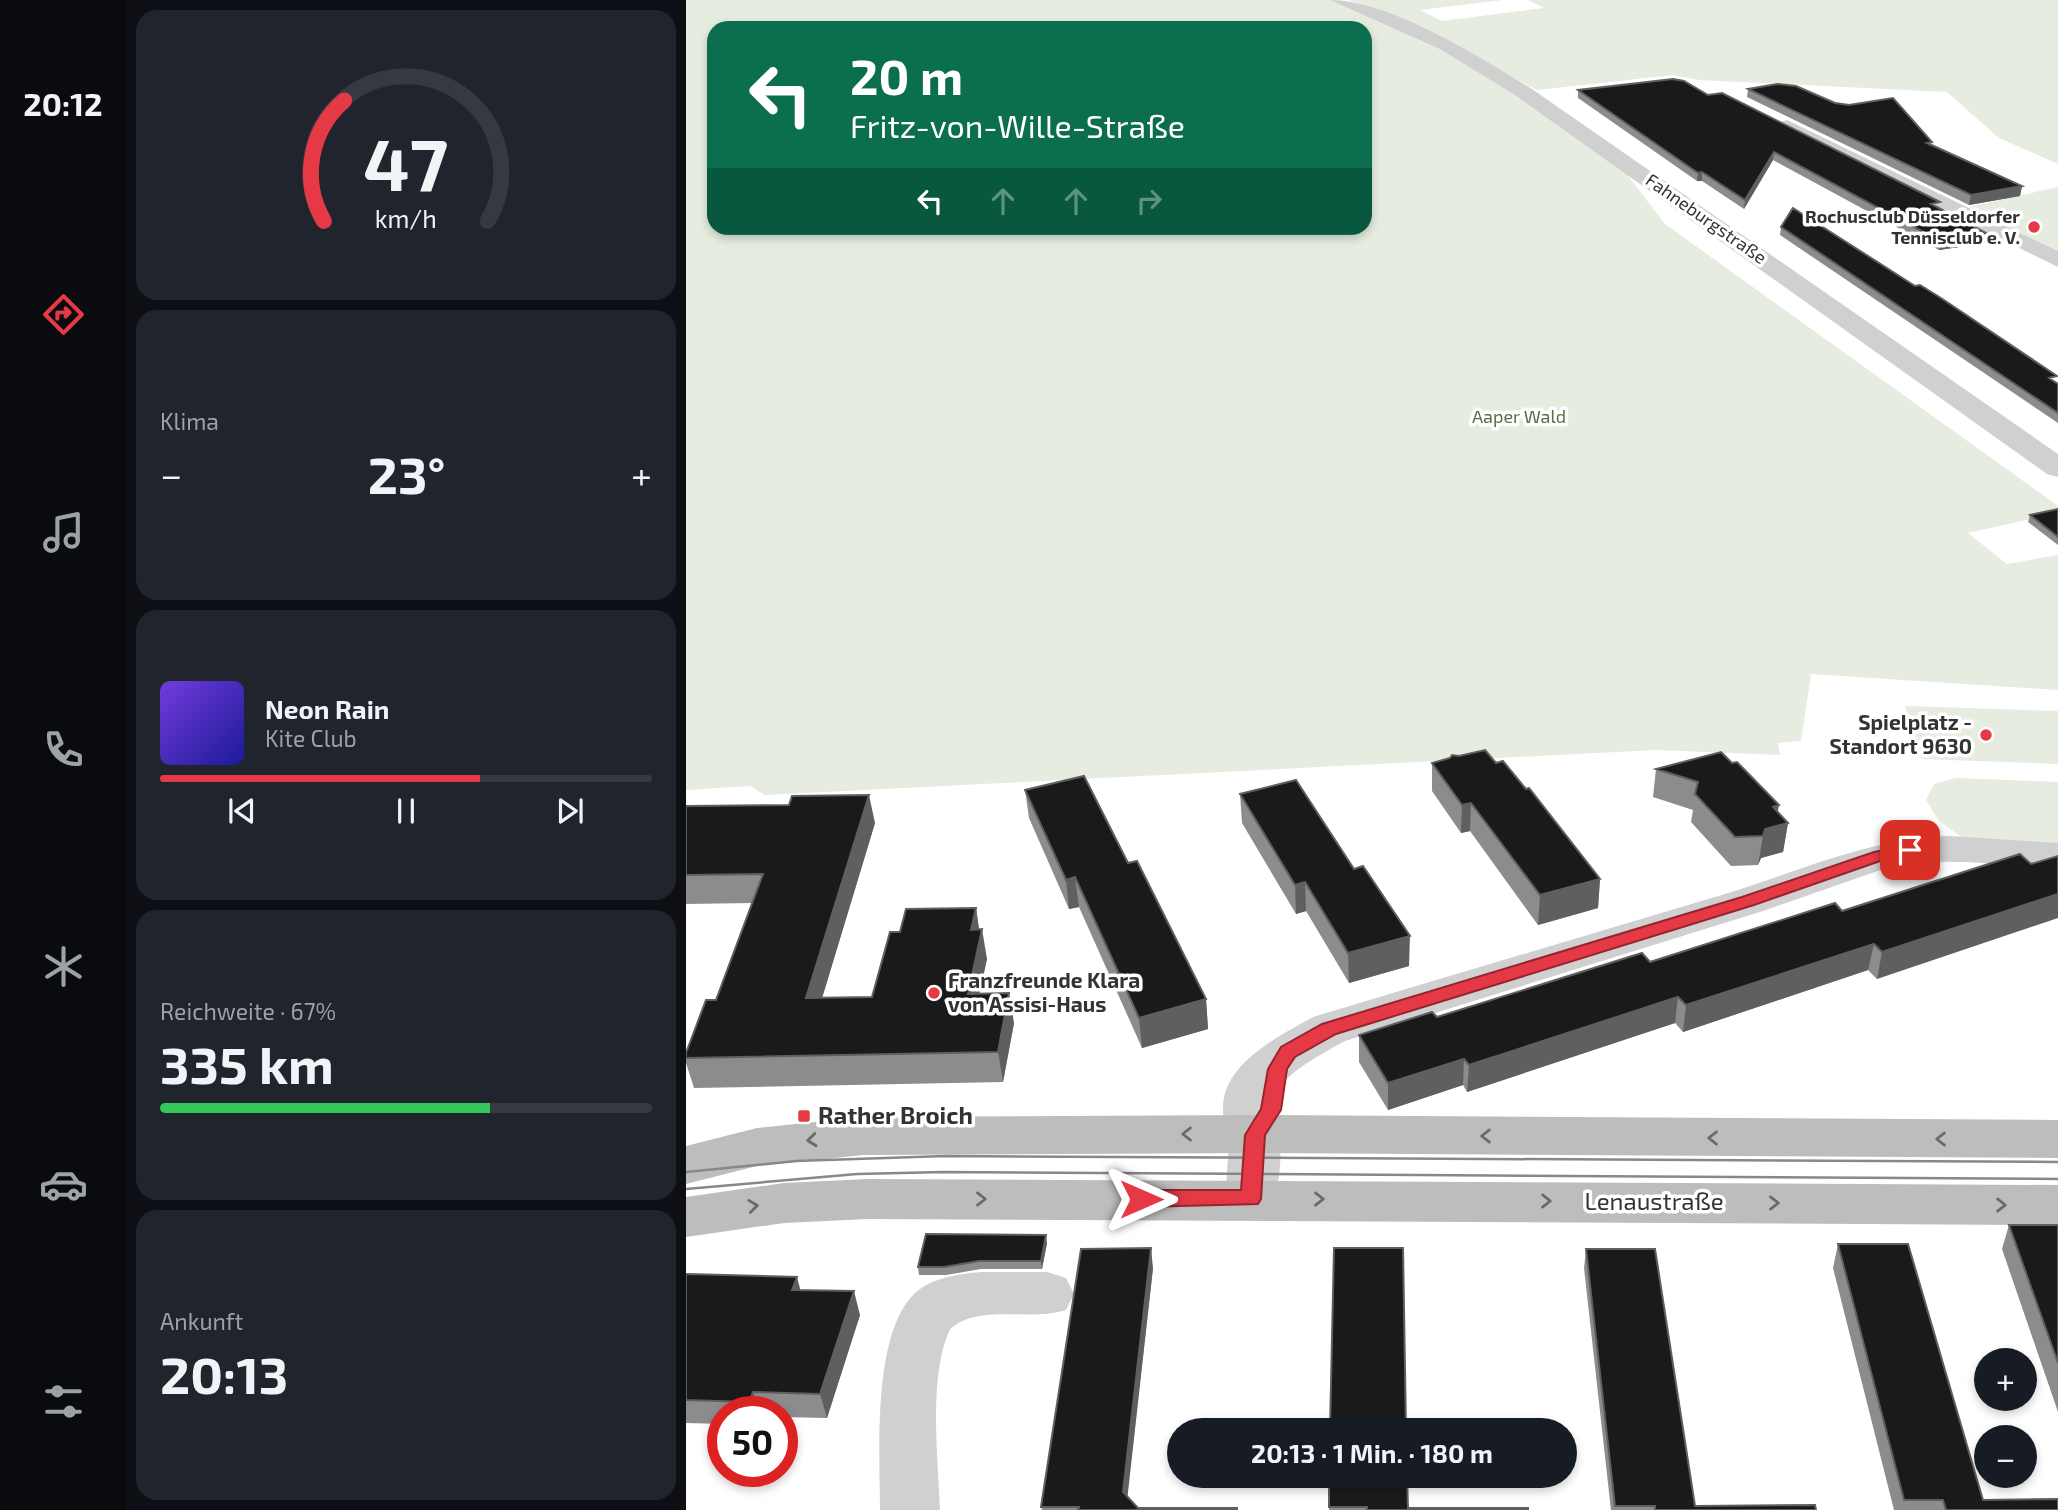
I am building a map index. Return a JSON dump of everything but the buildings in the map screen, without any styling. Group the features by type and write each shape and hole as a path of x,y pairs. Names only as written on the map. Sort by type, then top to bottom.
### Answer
{"main road":[{"path":"686,1165 757,1147 863,1136 2058,1139"},
{"path":"686,1217 831,1199 1251,1199"},
{"name":"Lenaustraße","path":"1251,1199 2058,1205"}],"street":[{"name":"Fahneburgstraße","path":"1338,0 1446,45 1542,104 2058,468"},
{"path":"1770,117 2058,260"},
{"path":"1251,1199 1255,1135 1270,1110 1278,1069 1288,1052 1329,1029 1748,901 1880,856 1910,850 1950,849 2058,856"},
{"path":"910,1510 911,1383 919,1331 926,1316 934,1306 958,1297 1047,1294"}],"green space":[{"name":"Aaper Wald","path":"686,0 1332,0 1342,3 1442,46 1615,159 1665,224 2058,506 2058,513 1968,533 2007,564 2058,555 2058,690 1811,674 1801,741 1778,743 1780,755 1656,750 765,795 750,786 686,790"},
{"path":"1348,0 1503,0 1420,10 1442,21 1544,8 1528,0 2058,0 2058,164 1999,138 1947,92 1700,80 1673,75 1537,90 1405,21"},
{"name":"Rochusclub Düsseldorfer Tennisclub e. V.","path":"2058,187 2058,251 1969,207"},
{"name":"Spielplatz - Standort 9630","path":"1905,706 2058,711 2058,764 1921,759"},
{"path":"1956,778 2058,782 2058,844 1963,838 1939,821 1926,800 1934,784"}],"tram line":[{"path":"686,1172 796,1161 945,1156 2058,1162"},
{"path":"686,1189 857,1174 944,1172 2058,1179"}],"place":[{"name":"Rochusclub Düsseldorfer Tennisclub e. V.","path":"2034,227"},
{"name":"Spielplatz - Standort 9630","path":"1986,735"},
{"name":"Franzfreunde Klara von Assisi-Haus","path":"934,993"},
{"name":"Rather Broich","path":"804,1116"}],"route":[{"path":"1141,1199 1251,1199 1255,1135 1270,1110 1278,1069 1288,1052 1329,1029 1748,901 1880,856 1910,850"}]}
